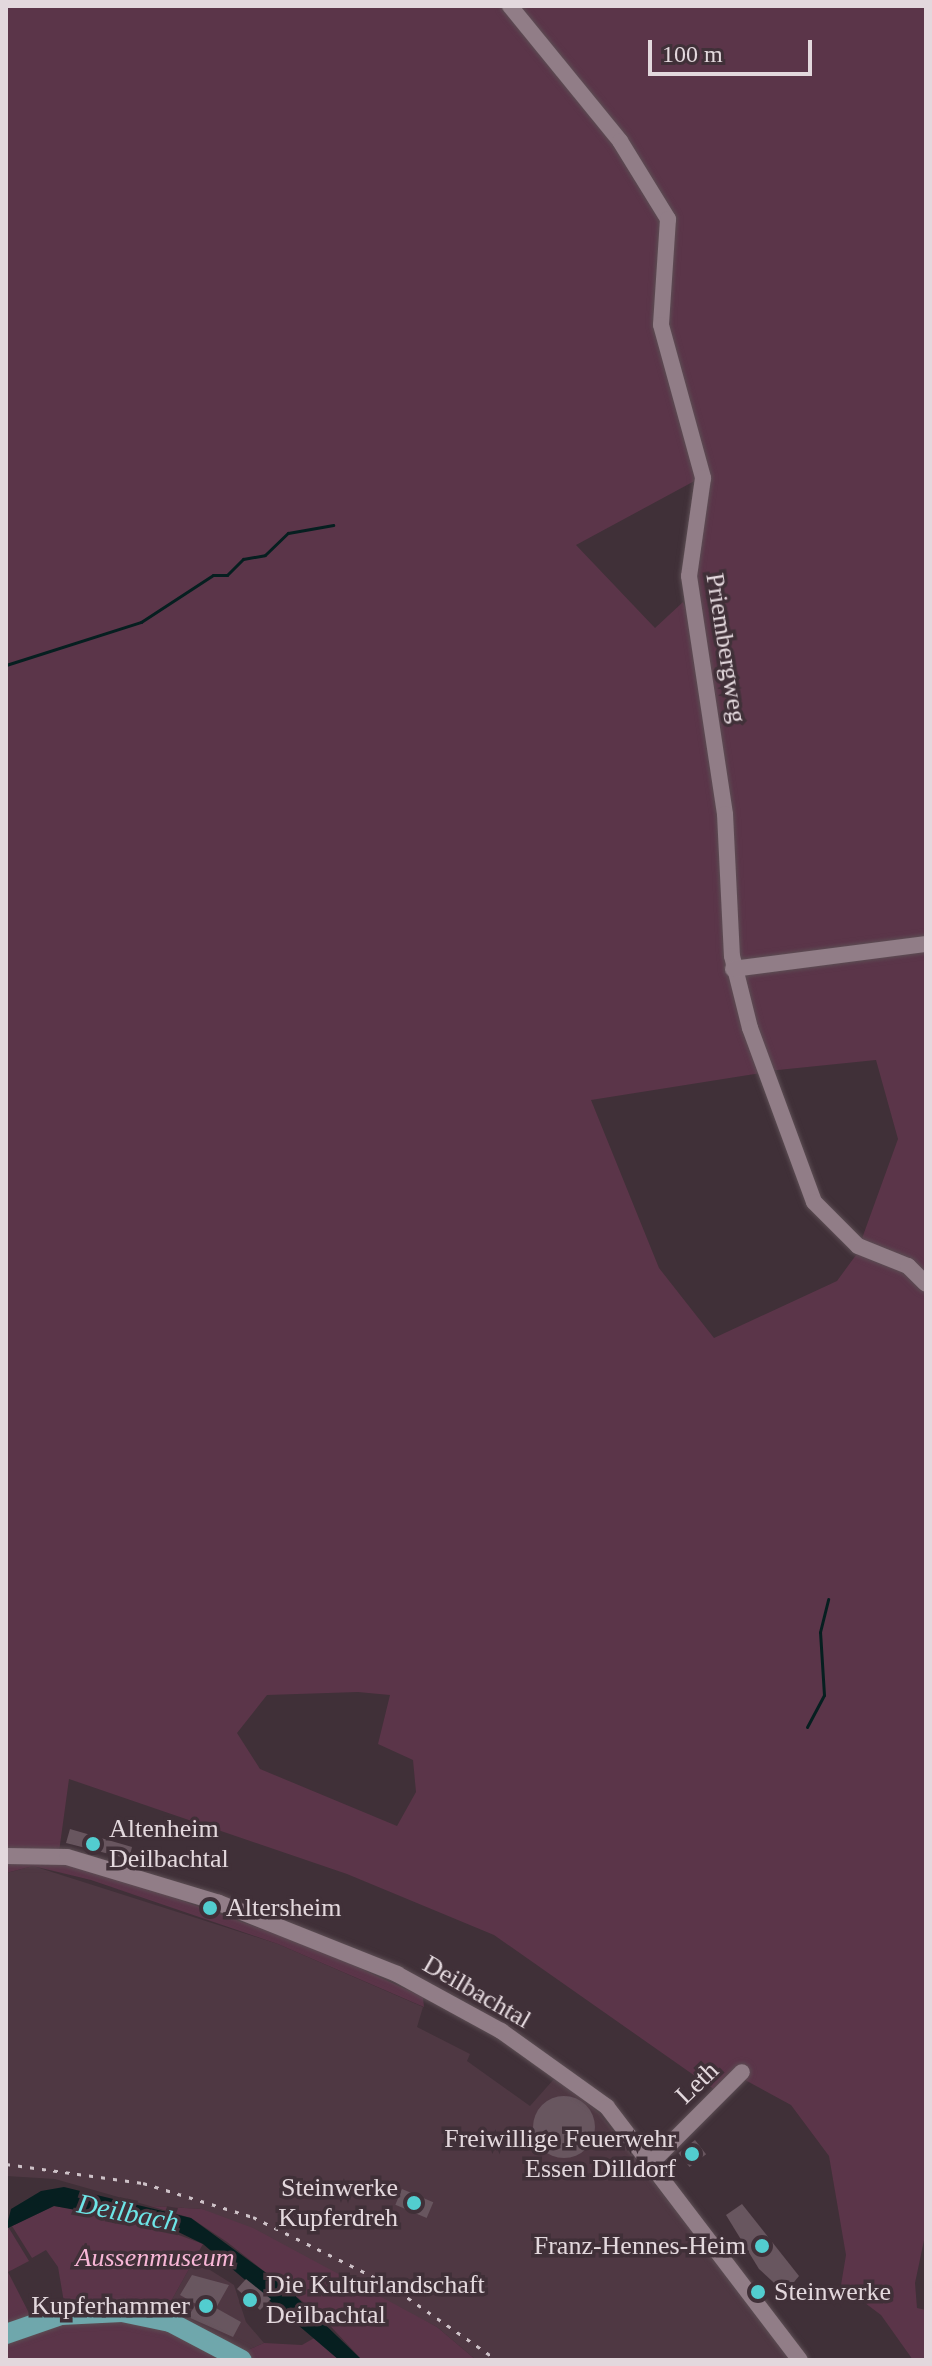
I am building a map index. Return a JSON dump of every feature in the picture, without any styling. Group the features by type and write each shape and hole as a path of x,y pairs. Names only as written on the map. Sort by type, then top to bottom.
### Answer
{"main road":[{"path":"6,2334 61,2315 122,2312 183,2327 242,2360"}],"street":[{"name":"Priembergweg","path":"510,6 620,141 668,219 661,325 703,478 688,563 726,823 733,969 801,1181 814,1202 858,1246 908,1266 926,1284"},
{"path":"733,969 926,944"},
{"name":"Deilbachtal","path":"6,1856 67,1857 139,1876 397,1974 501,2031 579,2084 652,2162 800,2360"},
{"name":"Leth","path":"652,2162 742,2072"}],"shaded area":[{"path":"33,1866 278,1944 423,2007 417,2027 470,2054 467,2061 530,2106 554,2079 569,2088 599,2113 793,2360 476,2360 437,2327 202,2209 150,2206 55,2179 6,2176 6,1873"},
{"path":"194,2260 234,2285 246,2322 264,2343 238,2354 181,2323 170,2303"}],"green space":[{"path":"6,6 502,6 506,13 525,6 926,6 926,2231 915,2283 917,2308 926,2310 926,2360 913,2360 881,2315 841,2285 846,2255 829,2156 791,2105 734,2074 715,2090 494,1935 347,1874 69,1779 59,1852 6,1850","holes":["645,172 669,205 667,350 700,461 660,350 665,231","702,469 706,491 690,563 720,736 734,857 732,943 746,1002 768,1071 876,1060 898,1139 856,1255 837,1281 714,1338 659,1268 591,1100 761,1073 735,994 727,941 728,866 696,632 683,602 655,628 576,545 700,478","358,1692 390,1695 378,1744 413,1760 416,1792 397,1826 260,1769 237,1733 267,1695"]},
{"path":"6,1863 66,1863 152,1890 318,1949 423,1997 424,2007 278,1944 91,1880 33,1866 6,1873"},
{"name":"Aussenmuseum","path":"54,2206 130,2217 203,2244 170,2303 181,2323 65,2308 58,2267 46,2250 32,2258 12,2226"},
{"path":"150,2206 202,2209 253,2228 437,2327 476,2360 362,2360 321,2316 227,2242 191,2218"},
{"path":"7,2225 29,2261 8,2272 30,2315 6,2331"},
{"path":"139,2315 240,2360 6,2360 6,2336 31,2324"},
{"path":"316,2337 339,2360 245,2360 238,2354 264,2343 302,2345"}],"water":[{"name":"Deilbach","path":"64,2187 191,2218 288,2289 362,2360 339,2360 203,2244 168,2227 54,2206 6,2229 11,2209 41,2191"}],"building":[{"name":"Altenheim Deilbachtal","path":"70,1829 132,1847 129,1859 66,1843"},
{"path":"558,2096 570,2096 586,2105 593,2115 593,2139 586,2149 570,2158 558,2158 538,2144 533,2133 533,2121 547,2101"},
{"name":"Freiwillige Feuerwehr Essen Dilldorf","path":"695,2140 706,2154 690,2167 678,2153"},
{"name":"Steinwerke Kupferdreh","path":"402,2189 433,2202 427,2218 395,2205"},
{"name":"Franz-Hennes-Heim","path":"742,2204 799,2276 785,2293 759,2269 726,2215"},
{"name":"Kupferhammer","path":"192,2275 229,2285 216,2308 241,2322 233,2337 188,2317 196,2304 180,2295"},
{"path":"246,2279 271,2299 260,2310 237,2289"}],"waterway":[{"path":"6,665 141,622 213,575 227,575 243,559 265,555 288,533 333,525"},
{"path":"807,1727 824,1695 820,1632 828,1599"}],"railway":[{"path":"6,2164 143,2183 253,2217 388,2284 497,2360"}],"place":[{"name":"Altenheim Deilbachtal","path":"93,1844"},
{"name":"Altersheim","path":"210,1908"},
{"name":"Freiwillige Feuerwehr Essen Dilldorf","path":"692,2154"},
{"name":"Steinwerke Kupferdreh","path":"414,2203"},
{"name":"Franz-Hennes-Heim","path":"762,2246"},
{"name":"Steinwerke","path":"758,2292"},
{"name":"Die Kulturlandschaft Deilbachtal","path":"250,2300"},
{"name":"Kupferhammer","path":"206,2306"}]}
